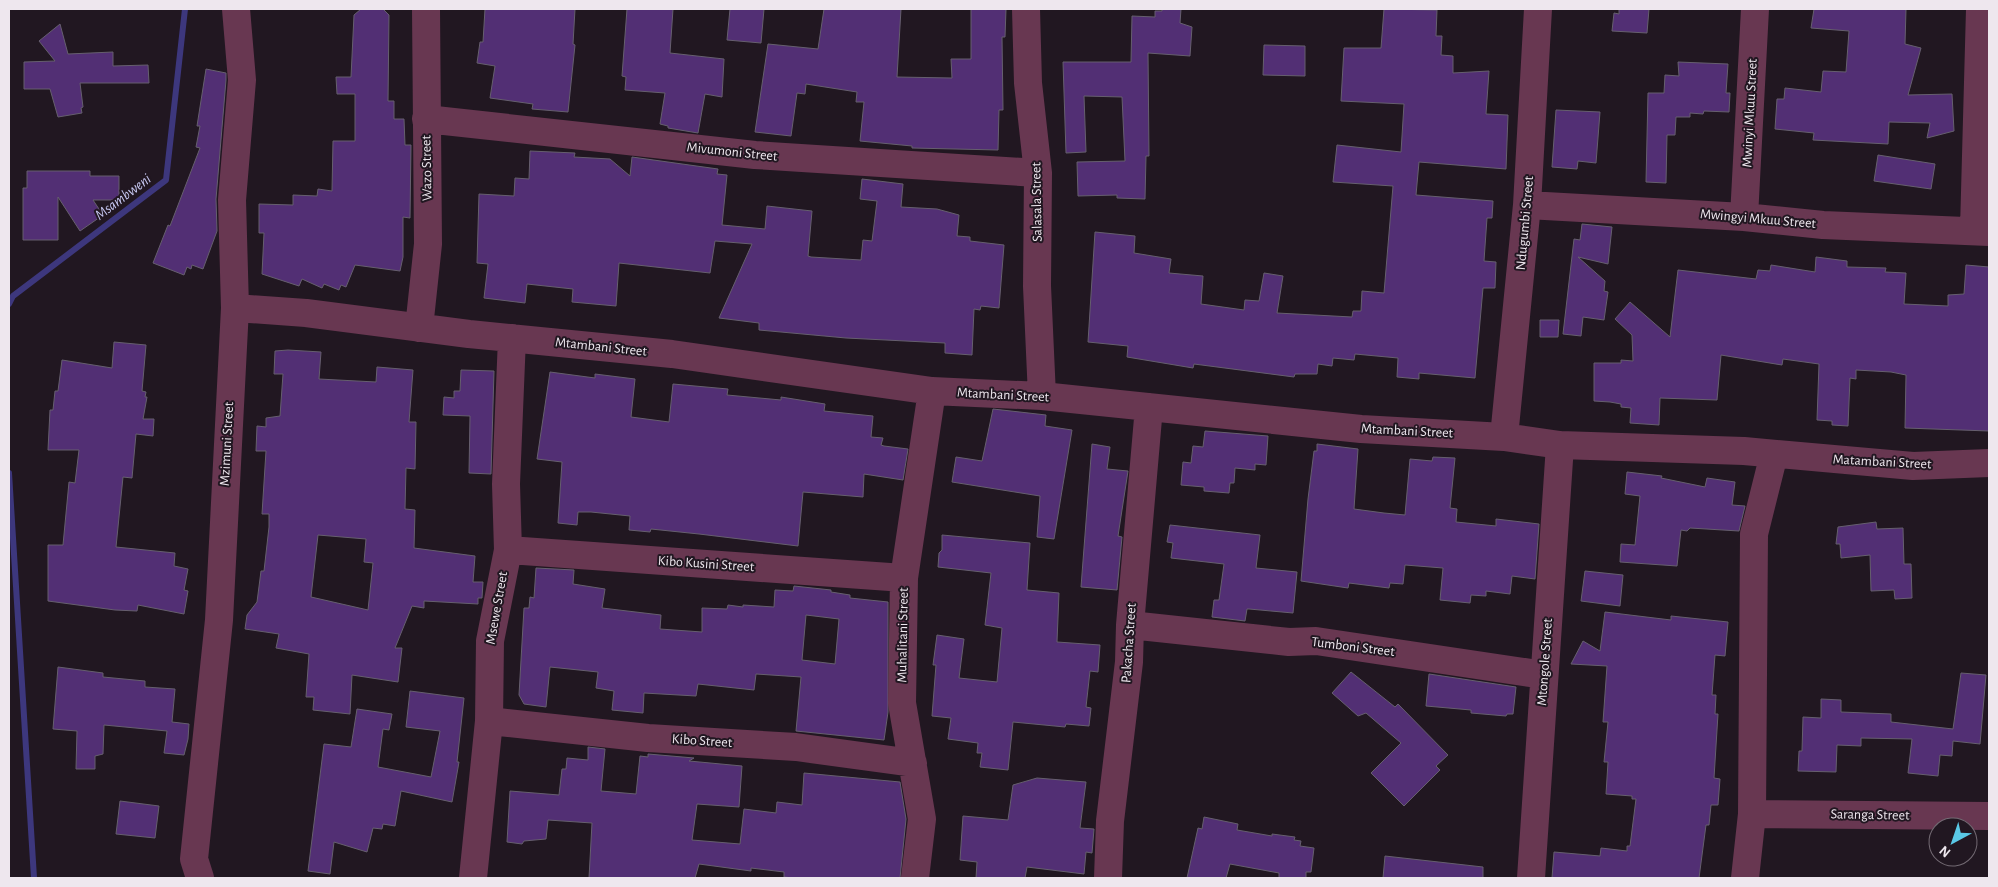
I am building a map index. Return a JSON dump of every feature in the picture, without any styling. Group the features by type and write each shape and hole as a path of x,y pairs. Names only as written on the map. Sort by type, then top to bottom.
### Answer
{"street":[{"name":"Mzimuni Street","path":"200,878 194,859 220,620 235,308 232,200 242,80 236,9"},
{"name":"Wazo Street","path":"419,328 428,244 426,9"},
{"name":"Salasala Street","path":"1026,9 1028,82 1038,173 1037,286 1042,396"},
{"name":"Ndugumbi Street","path":"1504,437 1528,205 1538,9"},
{"name":"Mwinyi Mkuu Street","path":"1744,217 1755,9"},
{"path":"1980,9 1982,230"},
{"name":"Mivumoni Street","path":"426,119 755,156 1038,173"},
{"name":"Mwingyi Mkuu Street","path":"1528,205 1744,217 1823,225 1982,230"},
{"name":"Mtambani Street","path":"235,308 306,312 419,328 672,354 881,382 932,391 1042,396 1361,429 1504,437 1560,445 1744,451 1774,454"},
{"name":"Msewe Street","path":"473,878 490,721 490,641 508,550 506,484 512,338"},
{"name":"Muhalitani Street","path":"915,878 922,820 914,763 902,703 904,578 932,391"},
{"name":"Pakacha Street","path":"1108,878 1110,821 1129,662 1130,625 1149,407"},
{"name":"Mtongole Street","path":"1531,878 1560,445"},
{"path":"1744,451 1754,482 1752,814 1745,878"},
{"path":"1754,534 1774,454"},
{"name":"Matambani Street","path":"1774,454 1913,466 1989,463"},
{"name":"Kibo Kusini Street","path":"508,550 904,578"},
{"name":"Tumboni Street","path":"1130,625 1289,642 1316,641 1544,675"},
{"name":"Kibo Street","path":"490,721 648,738 796,747 914,763"},
{"name":"Saranga Street","path":"1752,814 1989,816"}],"building":[{"path":"361,9 383,9 389,15 388,101 394,101 394,119 404,119 405,145 411,145 410,218 403,217 403,257 400,271 355,265 346,287 341,285 339,290 324,284 322,288 302,279 299,286 262,274 264,233 259,233 259,204 293,205 293,195 317,196 318,189 332,191 333,141 355,141 355,94 337,94 336,77 351,77 354,15"},
{"path":"485,9 575,9 573,44 575,45 568,112 532,109 533,104 490,98 495,66 477,63 480,42 483,42"},
{"path":"627,9 673,9 670,53 724,59 722,97 705,94 698,133 668,128 668,126 660,124 665,93 625,90 626,77 622,76"},
{"path":"730,9 764,9 761,43 727,40"},
{"path":"824,9 901,9 897,77 952,78 951,59 971,59 971,9 1006,9 1005,37 1002,37 1003,110 999,110 998,150 912,148 912,146 860,141 864,102 856,102 857,92 806,84 805,94 797,93 791,136 755,132 768,44 818,49"},
{"path":"1162,9 1181,9 1180,23 1192,27 1190,56 1148,53 1149,156 1146,156 1145,199 1117,198 1117,195 1078,196 1077,162 1125,161 1122,97 1084,96 1086,152 1066,153 1063,62 1131,62 1132,16 1155,17 1155,11 1162,11"},
{"path":"1384,9 1437,10 1436,36 1442,36 1441,55 1453,56 1453,73 1489,71 1486,114 1508,115 1506,169 1419,162 1416,195 1493,201 1492,218 1487,218 1484,261 1496,262 1495,288 1483,288 1475,378 1419,373 1419,379 1397,377 1398,358 1355,354 1354,360 1333,358 1332,366 1318,364 1317,374 1295,374 1294,377 1194,364 1193,368 1127,357 1128,346 1088,342 1095,232 1135,236 1134,253 1171,259 1169,273 1203,276 1201,304 1244,310 1245,300 1259,301 1264,273 1283,276 1277,313 1352,317 1353,311 1361,311 1362,291 1384,293 1393,186 1333,182 1337,145 1401,152 1404,104 1341,101 1344,48 1381,48"},
{"path":"1619,9 1649,9 1647,33 1612,31 1614,13 1619,14"},
{"path":"1814,9 1906,9 1905,44 1921,48 1908,95 1952,94 1954,131 1927,138 1930,123 1889,122 1888,144 1813,140 1814,133 1775,129 1777,99 1784,99 1785,88 1821,92 1823,71 1846,72 1849,31 1811,28"},
{"path":"60,24 68,54 113,52 113,66 148,65 149,83 80,83 82,113 58,117 50,89 24,89 24,62 55,61 39,41"},
{"path":"1264,45 1305,46 1305,76 1263,75"},
{"path":"1678,62 1728,64 1726,93 1730,93 1729,112 1704,111 1703,114 1690,113 1690,117 1676,117 1675,135 1667,135 1666,183 1646,182 1648,93 1664,93 1665,75 1679,76"},
{"path":"206,69 226,73 216,199 217,231 203,269 192,265 191,269 187,267 184,275 153,263 168,225 170,226 200,148 196,147 200,126 197,126"},
{"path":"1556,110 1600,112 1596,163 1578,161 1577,169 1552,167"},
{"path":"530,151 575,153 574,157 610,159 630,176 632,157 718,169 717,174 727,175 722,225 765,229 767,206 812,211 808,256 811,257 861,260 863,240 872,241 877,201 860,199 862,179 903,184 901,207 937,209 959,215 957,236 970,237 970,241 1004,245 999,308 981,306 980,310 974,309 972,355 945,353 945,343 846,338 759,330 759,323 719,318 752,244 715,241 710,273 619,263 616,306 572,302 573,289 527,284 525,303 484,298 488,264 477,263 479,194 514,196 515,178 529,179"},
{"path":"1878,155 1935,164 1931,189 1874,181"},
{"path":"27,171 90,171 90,176 119,176 119,200 93,200 103,215 80,231 58,197 58,240 23,240 23,188 27,188"},
{"path":"1582,224 1612,227 1608,264 1578,257 1605,281 1604,291 1608,292 1604,320 1583,317 1581,336 1563,334 1574,239 1580,240"},
{"path":"1816,257 1847,261 1847,267 1886,268 1885,272 1906,273 1904,304 1948,306 1948,295 1964,294 1966,265 1989,267 1989,431 1905,428 1906,375 1891,372 1856,370 1856,379 1850,378 1848,426 1832,425 1832,421 1817,420 1819,364 1783,359 1782,365 1721,355 1717,400 1660,398 1659,425 1630,423 1631,408 1621,407 1621,404 1594,401 1594,363 1621,363 1621,360 1633,361 1632,335 1615,319 1630,302 1670,337 1678,270 1756,279 1758,270 1770,271 1771,265 1815,272"},
{"path":"1540,320 1559,320 1558,337 1540,337"},
{"path":"114,342 146,345 142,391 146,392 145,397 147,397 143,419 154,419 153,436 136,434 132,478 123,477 116,547 175,553 174,566 188,569 184,590 188,591 184,614 138,605 137,611 48,601 48,545 63,545 69,482 75,483 79,450 48,450 50,410 53,410 55,391 58,391 62,360 112,368"},
{"path":"275,351 321,352 319,379 376,382 377,367 413,370 409,422 416,422 415,469 406,468 405,509 415,510 414,548 475,556 473,582 483,582 482,598 478,598 478,604 424,601 424,608 412,606 395,648 402,648 398,682 352,675 350,714 313,710 314,697 306,697 309,654 276,648 279,634 245,629 247,615 257,602 261,571 264,571 269,527 269,514 262,514 266,451 256,451 257,426 266,427 266,418 280,416 283,374 274,374","holes":["318,535 366,539 364,562 373,563 368,610 311,597"]},
{"path":"461,370 494,371 491,474 469,473 470,416 443,415 444,397 454,398 454,391 460,391"},
{"path":"550,372 595,378 595,374 635,379 631,417 669,422 673,384 728,389 727,395 781,400 781,397 825,404 824,411 873,416 871,437 883,438 881,445 884,446 908,449 903,480 864,474 863,497 803,492 798,546 651,529 650,532 629,530 630,516 591,512 578,512 577,525 558,523 562,462 537,459"},
{"path":"993,409 1046,415 1045,426 1072,430 1054,539 1037,537 1040,496 952,482 956,457 982,461"},
{"path":"1205,431 1268,436 1266,465 1255,464 1255,470 1235,468 1234,483 1230,483 1229,493 1204,491 1204,487 1181,485 1183,462 1191,463 1193,446 1203,447"},
{"path":"1092,444 1110,447 1107,469 1128,471 1118,536 1122,537 1117,590 1081,587"},
{"path":"1317,444 1358,449 1354,509 1384,513 1405,515 1410,459 1432,461 1433,457 1455,458 1450,508 1457,509 1456,522 1496,526 1496,519 1539,524 1535,579 1512,576 1510,594 1486,591 1486,596 1471,595 1470,603 1440,600 1443,568 1405,565 1403,584 1390,583 1389,588 1349,583 1348,588 1301,581 1308,499 1314,451 1317,451"},
{"path":"1627,472 1662,476 1661,478 1705,487 1707,478 1735,482 1732,505 1745,506 1739,531 1690,528 1687,531 1681,530 1677,566 1620,562 1621,544 1635,545 1640,496 1625,494"},
{"path":"1876,522 1877,529 1903,528 1904,564 1911,564 1912,598 1895,599 1894,590 1871,591 1870,555 1841,558 1840,544 1836,544 1838,527"},
{"path":"1170,525 1260,535 1256,568 1297,572 1293,613 1247,609 1245,621 1212,617 1214,600 1219,600 1224,564 1171,558 1173,543 1167,542"},
{"path":"942,535 1030,543 1027,590 1059,593 1057,642 1100,645 1098,672 1090,671 1086,707 1091,708 1089,726 1066,724 1065,727 1013,722 1008,770 980,767 982,753 977,753 978,743 948,739 951,718 932,716 936,665 933,665 937,635 964,639 959,678 997,682 1002,628 985,625 991,573 938,567 939,553 942,550"},
{"path":"536,568 574,570 573,584 605,589 602,608 661,615 660,629 702,632 702,608 727,609 728,605 774,607 775,590 793,591 794,586 831,590 831,592 850,595 850,598 888,602 888,712 884,740 796,731 801,677 756,674 754,690 698,684 696,696 644,693 643,713 612,710 614,691 596,688 598,672 550,667 546,707 524,704 519,695 524,608 529,608 530,597 534,598","holes":["806,615 839,619 835,664 802,660"]},
{"path":"1585,571 1623,575 1620,606 1581,601"},
{"path":"1605,612 1671,620 1671,616 1728,622 1725,656 1715,655 1712,695 1716,695 1715,714 1718,714 1714,778 1720,779 1718,805 1711,805 1709,825 1706,825 1699,878 1552,878 1554,852 1600,856 1601,848 1627,851 1627,846 1630,846 1636,799 1632,799 1632,796 1606,794 1608,762 1604,762 1608,722 1603,722 1607,666 1571,664 1583,641 1600,651"},
{"path":"58,667 103,673 103,677 145,681 145,687 175,689 172,722 189,724 184,755 164,753 167,731 104,725 103,754 95,756 95,769 76,769 77,731 53,729"},
{"path":"1351,672 1395,707 1398,704 1448,755 1436,766 1440,770 1404,806 1371,773 1401,743 1366,713 1358,716 1332,693"},
{"path":"1961,673 1986,675 1980,744 1953,741 1952,756 1940,755 1938,776 1908,773 1912,739 1861,738 1861,746 1837,745 1836,772 1798,771 1799,751 1802,751 1803,717 1821,718 1821,699 1841,700 1841,712 1891,714 1891,722 1953,729"},
{"path":"1429,674 1516,687 1513,714 1507,714 1506,716 1471,713 1471,710 1426,706"},
{"path":"410,691 464,698 457,762 459,762 452,802 401,791 395,826 383,824 382,829 373,828 367,852 334,842 330,874 308,871 324,744 351,747 357,709 392,714 389,730 383,729 378,767 431,777 440,731 406,727"},
{"path":"588,747 605,749 601,791 636,794 640,756 648,757 648,754 694,758 689,761 742,766 739,807 697,804 692,840 740,844 744,809 776,813 777,802 802,805 804,773 900,782 906,819 900,878 793,878 784,877 784,872 751,868 751,871 699,864 695,878 589,878 592,823 548,820 546,839 524,841 522,844 507,842 510,791 559,795 562,769 566,769 567,758 588,760"},
{"path":"1037,778 1086,782 1080,828 1094,829 1092,853 1086,852 1084,874 1027,867 1025,878 976,878 977,862 960,860 963,816 1008,820 1013,785"},
{"path":"120,801 159,806 155,838 116,834"},
{"path":"1204,817 1238,824 1237,830 1272,836 1272,834 1295,837 1294,840 1301,841 1300,846 1314,848 1311,872 1306,872 1306,878 1279,878 1279,873 1230,864 1226,878 1187,878 1198,828 1202,829"},
{"path":"1385,856 1483,867 1483,878 1383,878"}],"waterway":[{"name":"Msambweni","path":"9,304 13,296 166,180 185,9"},
{"name":"Msambweni","path":"9,473 34,878"}]}
